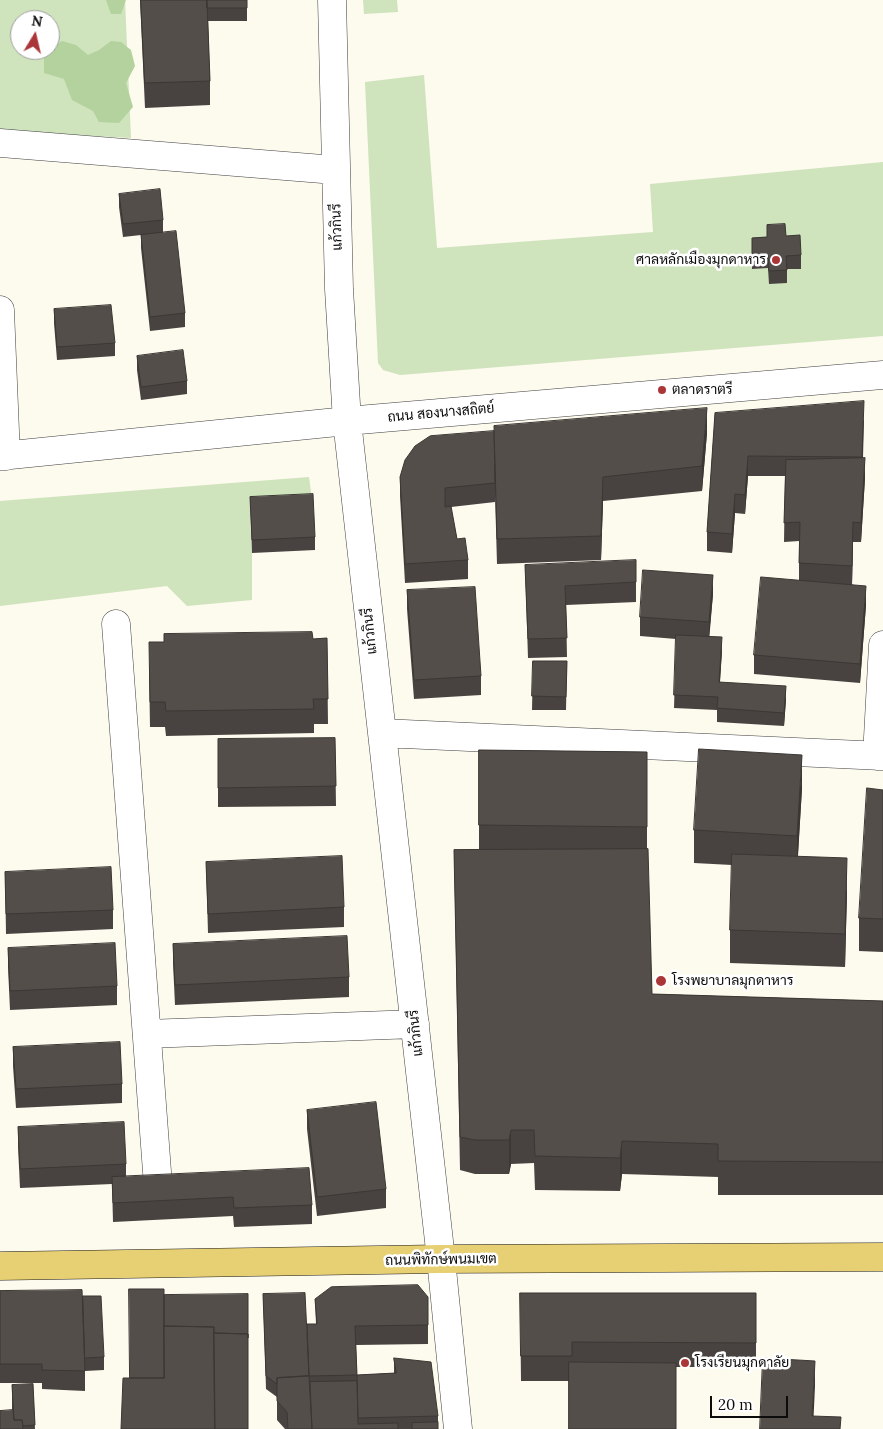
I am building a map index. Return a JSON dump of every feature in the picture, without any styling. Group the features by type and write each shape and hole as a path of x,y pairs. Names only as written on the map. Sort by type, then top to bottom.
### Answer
{"main road":[{"name":"ถนนพิทักษ์พนมเขต","path":"0,1266 442,1259 883,1257"}],"street":[{"name":"แก้วกินรี","path":"332,0 339,288 347,421 442,1259 458,1429"},
{"path":"0,143 335,170"},
{"path":"0,310 3,456"},
{"name":"ถนน สองนางสถิตย์","path":"3,456 347,421 883,375"},
{"path":"116,624 158,1185"},
{"path":"382,733 880,756 883,645"},
{"path":"147,1034 415,1024"}],"green space":[{"path":"0,0 125,0 131,138 0,131"},
{"path":"106,0 126,0 121,14 111,14"},
{"path":"363,0 397,0 398,12 364,14"},
{"path":"62,41 76,45 88,55 111,41 121,42 131,50 135,66 126,83 133,107 119,123 99,122 93,111 72,100 64,79 44,73 44,60 60,60 60,42"},
{"path":"424,75 437,248 653,232 650,184 883,162 883,336 400,375 383,370 378,363 365,82"},
{"path":"309,477 313,507 250,510 252,600 187,606 167,586 0,606 0,501"}],"building":[{"path":"141,0 207,0 210,81 145,83"},
{"path":"207,0 247,0 247,8 207,8"},
{"path":"160,189 163,220 123,224 119,194"},
{"path":"785,224 786,236 800,235 801,255 786,256 787,270 769,271 768,255 752,256 752,238 767,237 767,225"},
{"path":"176,231 185,313 150,317 141,235"},
{"path":"111,305 115,343 57,347 54,309"},
{"path":"183,350 187,381 141,387 137,356"},
{"path":"864,401 862,457 748,456 745,495 735,494 732,534 707,532 715,413"},
{"path":"707,408 702,466 603,477 601,536 497,539 494,426"},
{"path":"494,431 495,483 445,488 445,507 451,506 457,539 465,538 468,560 405,564 400,477 405,460 415,446 430,436"},
{"path":"865,458 861,523 853,522 852,566 799,563 800,522 784,523 786,460"},
{"path":"313,494 315,537 252,540 250,497"},
{"path":"636,560 636,582 565,586 567,638 528,639 525,565"},
{"path":"643,570 713,575 709,622 640,617"},
{"path":"761,577 866,586 860,664 754,655"},
{"path":"475,587 481,676 414,680 407,590"},
{"path":"312,632 313,639 327,638 328,699 313,699 314,709 166,711 165,702 150,702 149,642 164,642 164,634"},
{"path":"676,635 722,637 719,682 786,686 784,713 717,708 718,697 674,695"},
{"path":"533,661 567,661 566,697 532,696"},
{"path":"335,738 336,786 218,788 218,739"},
{"path":"699,749 802,755 797,836 694,830"},
{"path":"479,750 647,752 647,827 479,825"},
{"path":"867,788 883,790 883,919 859,918"},
{"path":"648,849 652,994 883,1001 883,1162 718,1161 718,1144 622,1141 620,1158 535,1156 534,1130 511,1130 509,1140 475,1140 460,1137 454,850"},
{"path":"732,854 847,858 845,934 730,930"},
{"path":"342,856 344,907 208,914 206,862"},
{"path":"111,867 113,910 6,914 5,872"},
{"path":"347,936 349,977 175,985 173,944"},
{"path":"115,943 117,986 10,991 8,948"},
{"path":"120,1042 122,1084 16,1089 13,1047"},
{"path":"376,1102 386,1189 317,1197 307,1110"},
{"path":"124,1122 126,1164 20,1169 18,1127"},
{"path":"309,1168 312,1205 234,1208 233,1197 113,1203 112,1177"},
{"path":"418,1285 428,1297 428,1325 355,1326 357,1375 309,1376 307,1324 317,1324 315,1299 331,1287"},
{"path":"129,1289 164,1289 164,1378 130,1378"},
{"path":"82,1290 85,1371 42,1370 42,1364 0,1364 0,1291"},
{"path":"305,1293 309,1376 277,1378 277,1384 266,1376 263,1294"},
{"path":"520,1293 756,1293 756,1343 572,1342 572,1356 521,1356"},
{"path":"248,1294 248,1334 214,1333 214,1327 164,1326 164,1295"},
{"path":"83,1296 101,1296 104,1357 85,1358"},
{"path":"164,1326 214,1327 215,1429 121,1429 123,1378 164,1378"},
{"path":"214,1333 248,1334 248,1429 215,1429"},
{"path":"394,1358 431,1362 438,1416 358,1418 357,1375 396,1373"},
{"path":"763,1358 815,1361 812,1416 841,1417 840,1429 760,1429"},
{"path":"569,1362 676,1363 676,1429 569,1429"},
{"path":"309,1376 312,1429 288,1429 287,1412 277,1401 277,1378"},
{"path":"357,1381 358,1424 398,1423 398,1429 312,1429 310,1382"},
{"path":"33,1384 35,1425 23,1426 22,1420 14,1420 12,1385"},
{"path":"13,1410 14,1420 22,1420 23,1429 0,1429 0,1411"},
{"path":"438,1422 438,1429 412,1429 412,1423"}],"place":[{"name":"ศาลหลักเมืองมุกดาหาร","path":"776,260"},
{"name":"ตลาดราตรี","path":"662,390"},
{"name":"โรงพยาบาลมุกดาหาร","path":"661,981"},
{"name":"โรงเรียนมุกดาลัย","path":"685,1363"}]}
